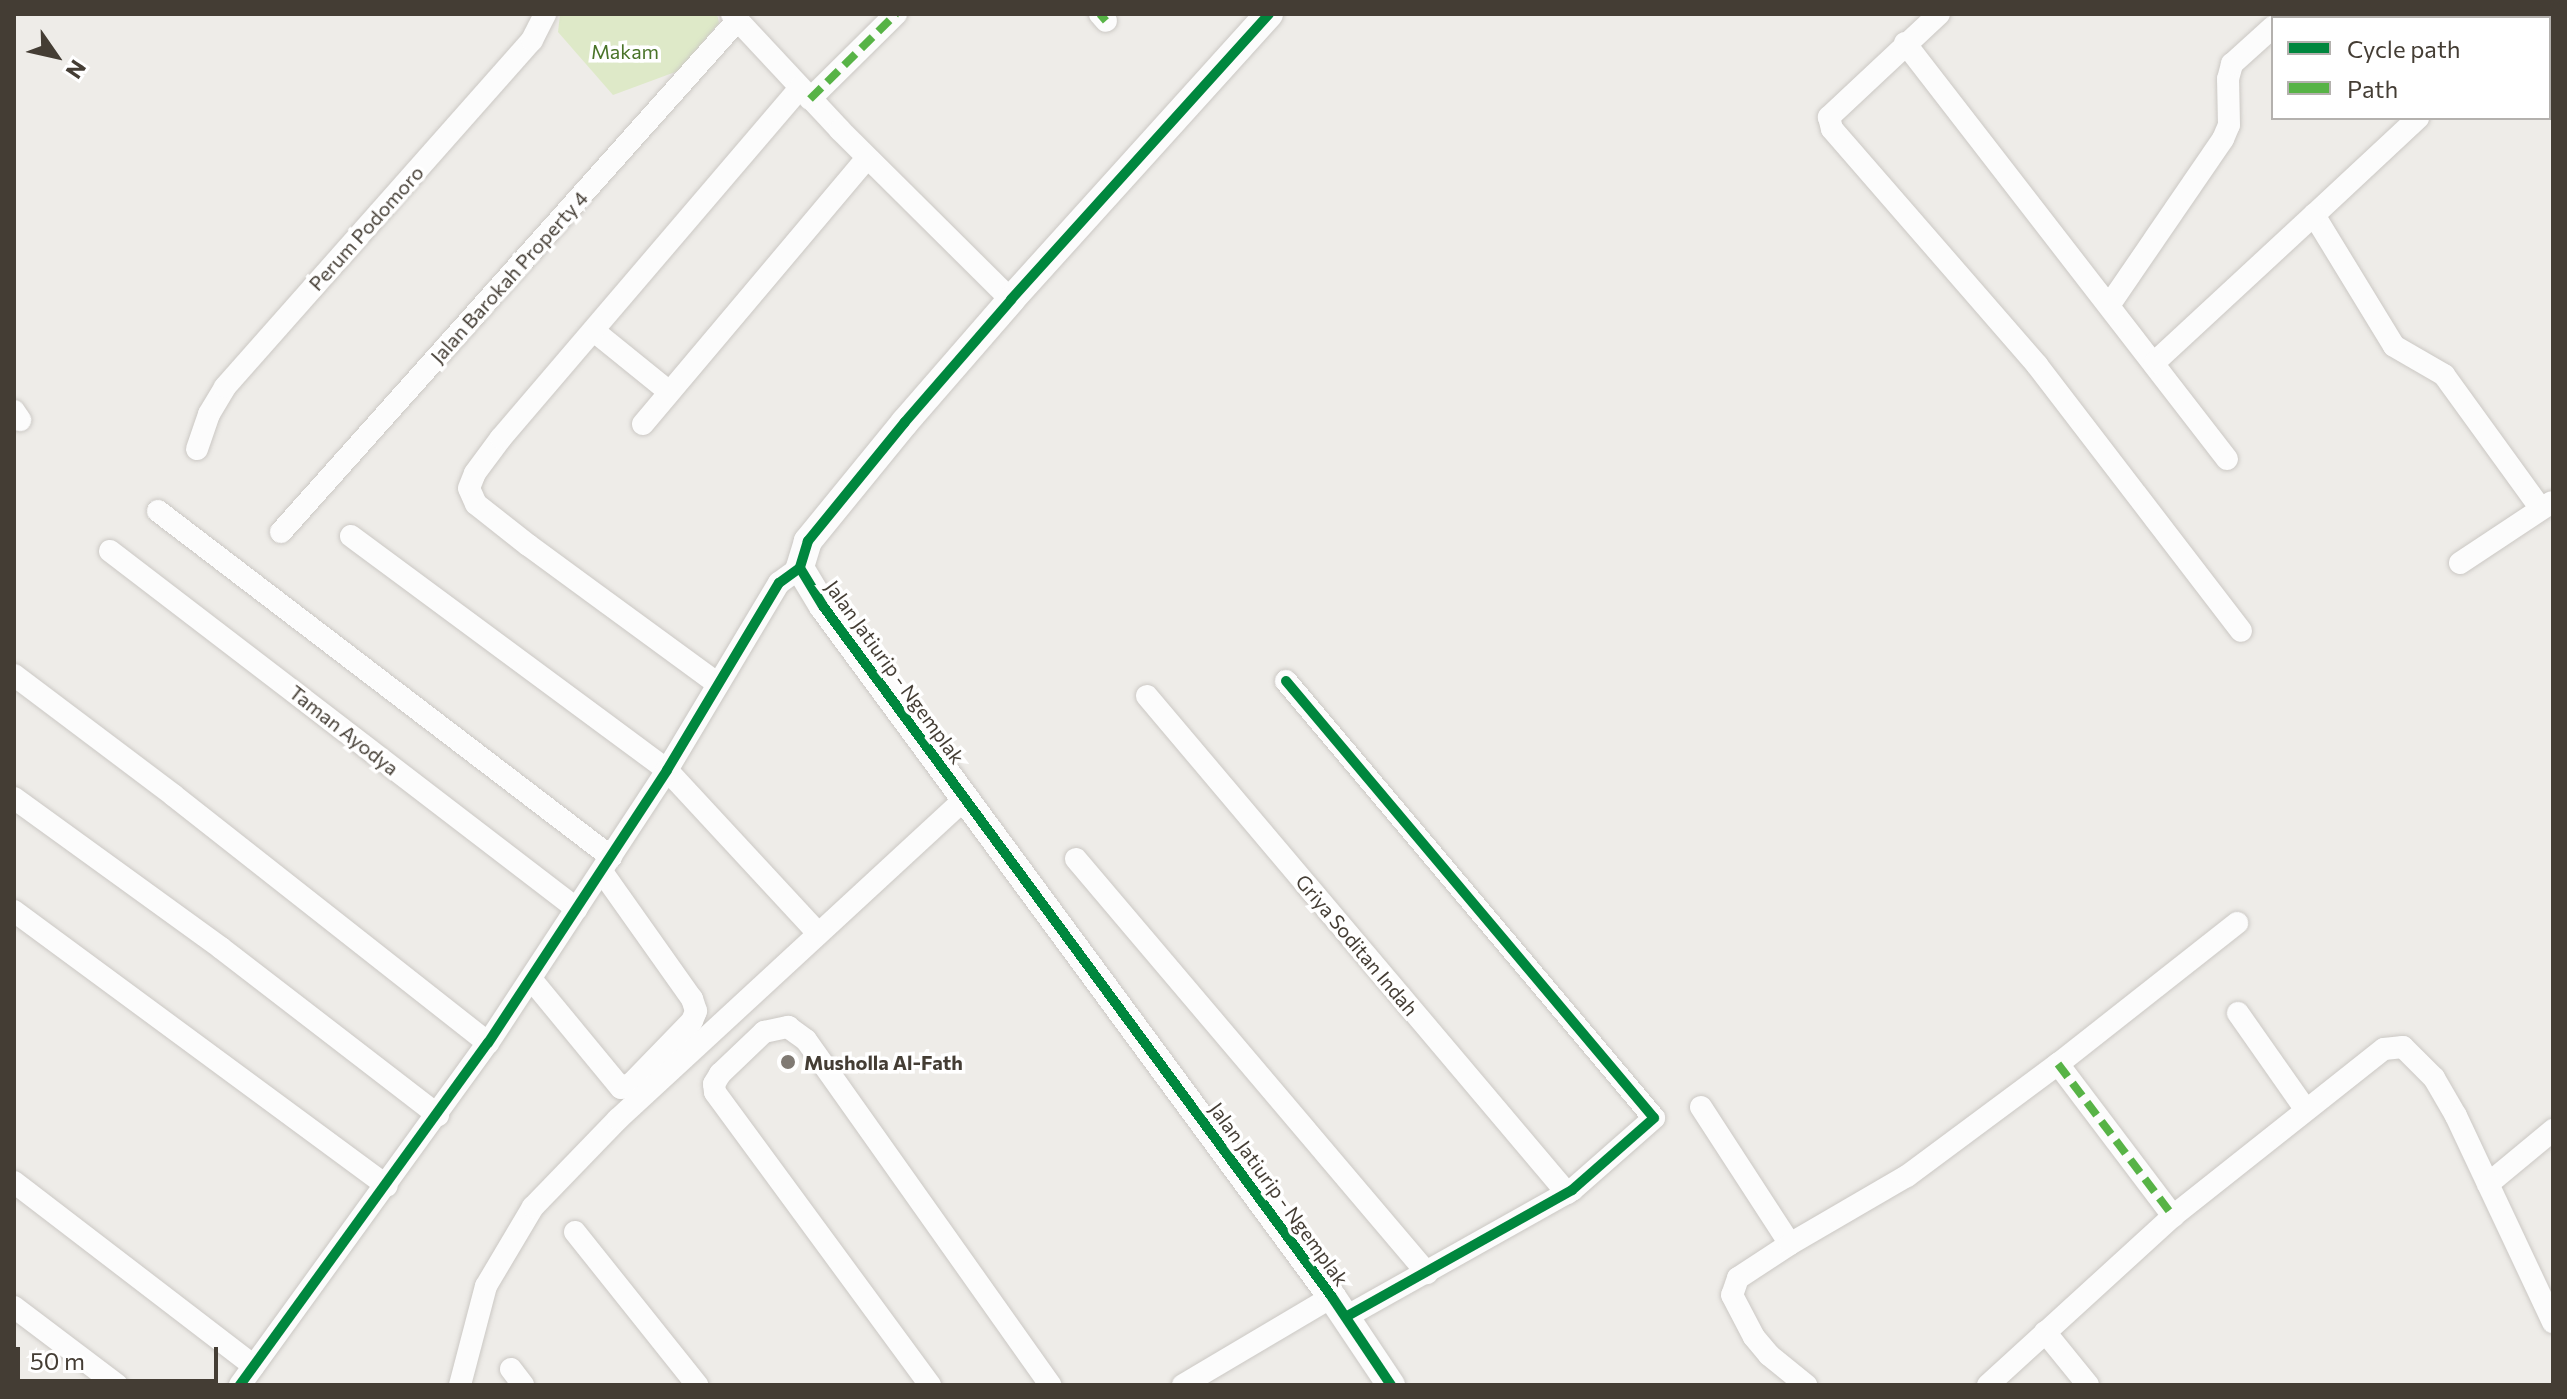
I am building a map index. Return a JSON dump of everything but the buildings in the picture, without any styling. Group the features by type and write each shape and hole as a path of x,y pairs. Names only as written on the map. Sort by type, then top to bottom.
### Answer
{"street":[{"name":"Perum Podomoro","path":"197,449 209,414 225,387 532,40 545,14"},
{"path":"718,684 476,504 469,488 487,455 805,94 896,14"},
{"name":"Jalan Jatiurip - Ngemplak","path":"1269,14 1011,300 827,515 808,541 800,568 823,606 1339,1307 1391,1385"},
{"path":"1939,14 1829,117 1832,129 2037,365 2241,631"},
{"path":"735,18 867,158 1011,300"},
{"name":"Jalan Barokah Property 4","path":"281,532 735,18"},
{"path":"2110,304 2223,139 2229,125 2228,79 2232,64 2271,29"},
{"path":"1905,43 2155,362 2227,459"},
{"path":"2155,362 2416,120"},
{"path":"643,424 867,158"},
{"path":"2314,215 2394,346 2444,375 2547,505 2460,563"},
{"path":"594,331 668,391"},
{"path":"158,511 606,864 692,999 696,1011 692,1021 632,1083 621,1088 531,979"},
{"path":"351,536 667,770 817,932"},
{"name":"Taman Ayodya","path":"110,551 577,909"},
{"path":"240,1385 488,1043 667,770 779,583 800,568"},
{"path":"14,675 488,1043"},
{"path":"1183,1385 1339,1307 1427,1273 1567,1193 1599,1169 1654,1118 1286,681"},
{"name":"Griya Soditan Indah","path":"1147,696 1567,1193"},
{"path":"14,798 221,948 438,1115"},
{"path":"460,1385 486,1286 533,1207 618,1119 817,932 978,815"},
{"path":"1076,859 1427,1273"},
{"path":"14,911 387,1186"},
{"path":"1806,1385 1761,1346 1732,1295 1738,1278 1907,1176 2058,1064 2237,923"},
{"path":"2238,1013 2306,1110"},
{"path":"930,1385 715,1092 714,1084 720,1074 764,1032 788,1027 806,1040 1050,1385"},
{"path":"1988,1385 2173,1216 2384,1049 2403,1047 2434,1078 2553,1322"},
{"path":"2058,1064 2173,1216"},
{"path":"1701,1107 1790,1244"},
{"path":"2488,1184 2553,1130"},
{"path":"14,1182 254,1366"},
{"path":"575,1232 697,1385"},
{"path":"14,1307 117,1385"},
{"path":"2045,1332 2088,1385"}],"green space":[{"name":"Makam","path":"560,14 717,14 719,23 678,71 613,95 558,32"}],"marked path":[{"path":"810,99 896,14"},
{"path":"1100,14 1106,21"},
{"path":"2058,1064 2173,1216"}],"cycle path":[{"path":"1269,14 905,422 808,541 800,568 823,606 1332,1297 1391,1385"},
{"path":"240,1385 488,1043 667,770 779,583 800,568"},
{"path":"1286,681 1654,1118 1572,1190 1346,1317"}],"place":[{"name":"Musholla Al-Fath","path":"788,1062"}]}
